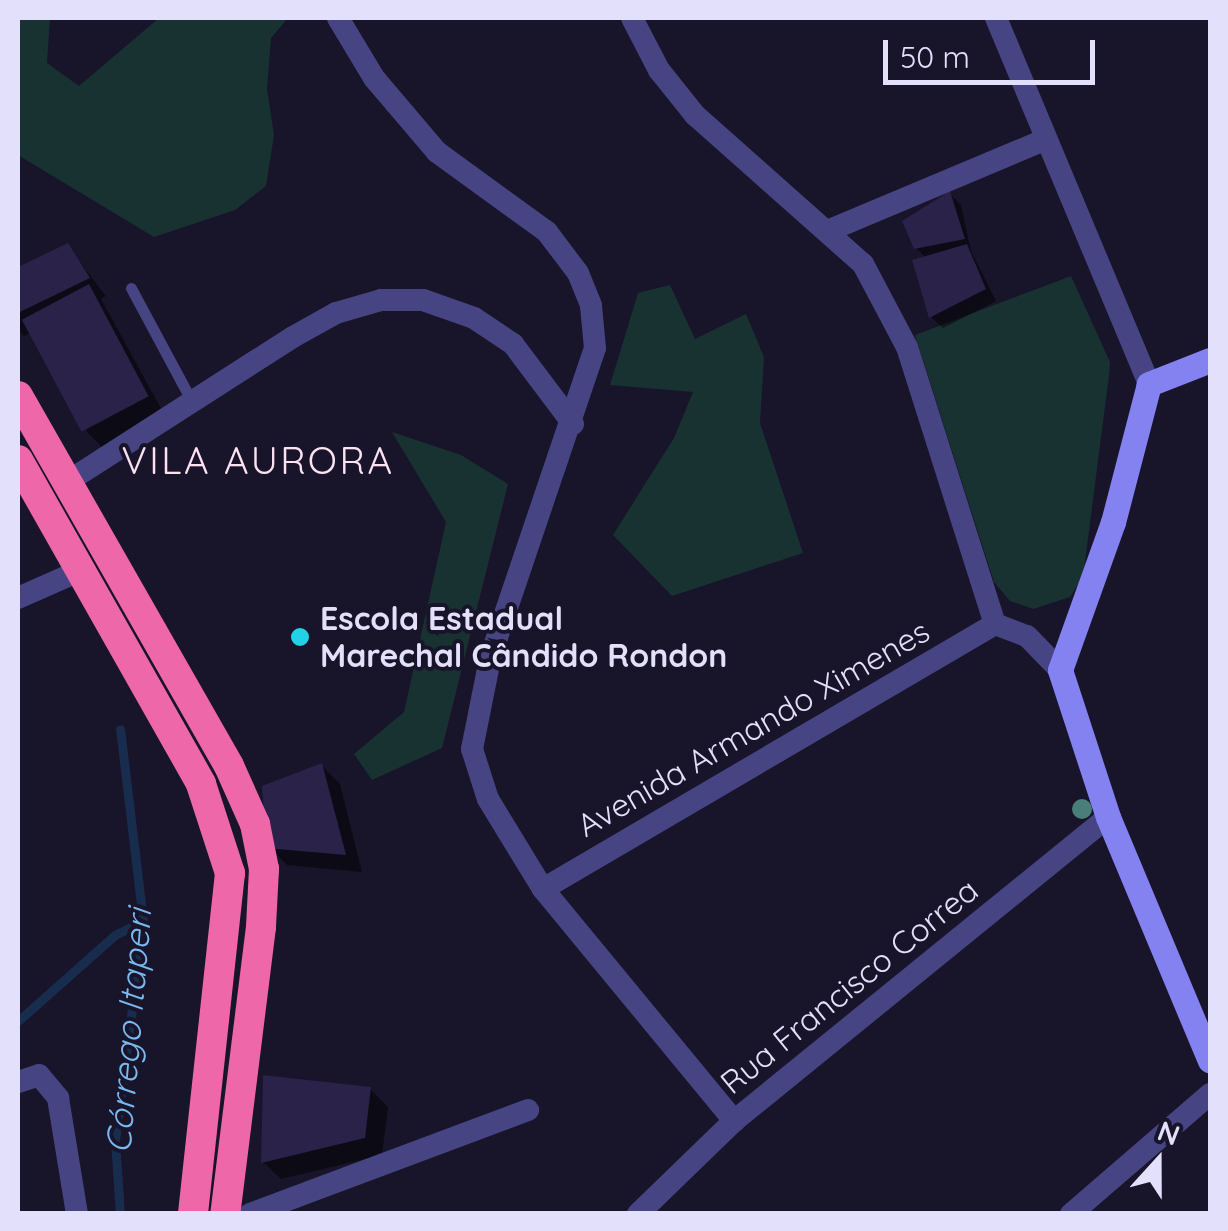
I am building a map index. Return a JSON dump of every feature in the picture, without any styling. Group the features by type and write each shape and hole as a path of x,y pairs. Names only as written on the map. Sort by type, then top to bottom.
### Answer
{"highway":[{"path":"18,396 230,766 255,824 264,869 261,926 225,1214"},
{"path":"18,460 201,784 230,872 194,1214"}],"street":[{"path":"338,18 374,78 438,152 546,232 578,274 591,306 594,348 573,424 490,658 472,749 488,799 543,888 734,1121"},
{"path":"632,18 659,70 695,115 830,230 864,264 907,347 995,624 1028,636 1060,670 1108,817 1210,1061"},
{"path":"996,18 1149,384 1113,522 1060,670"},
{"path":"830,230 1046,139"},
{"path":"67,482 336,313 381,300 423,300 474,318 513,344 573,424"},
{"path":"1149,384 1210,360"},
{"path":"18,598 79,570"},
{"name":"Avenida Armando Ximenes","path":"543,888 995,624"},
{"name":"Rua Francisco Correa","path":"638,1214 734,1121 1108,817"},
{"path":"23,1078 48,1080 58,1098 78,1214"},
{"path":"1071,1214 1210,1094"},
{"path":"250,1214 528,1110"}],"lane":[{"path":"131,288 192,402"}],"green space":[{"path":"18,18 50,18 47,63 79,86 159,18 288,18 271,38 267,89 274,135 266,186 235,210 154,237 18,155"},
{"path":"1071,276 1110,362 1109,376 1083,577 1070,597 1033,609 1010,601 994,582 915,335"},
{"path":"670,285 695,339 746,314 764,357 760,423 803,553 672,596 613,535 674,438 693,392 610,385 638,293"},
{"path":"392,432 461,455 508,484 442,748 372,780 354,754 404,712 446,522"}],"building":[{"path":"950,191 965,239 914,249 902,221"},
{"path":"68,243 90,278 18,313 18,267"},
{"path":"967,244 986,289 929,318 912,260"},
{"path":"89,284 149,396 82,432 22,320"},
{"path":"322,763 346,855 266,848 262,786"},
{"path":"263,1075 371,1087 365,1138 261,1163"}],"waterway":[{"name":"Córrego Itaperi","path":"120,729 143,921 115,1141 120,1214"},
{"path":"18,1021 115,935 143,921"}],"place":[{"name":"Escola Estadual Marechal Cândido Rondon","path":"300,637"}],"district":[{"name":"VILA AURORA","path":"258,461"}]}
